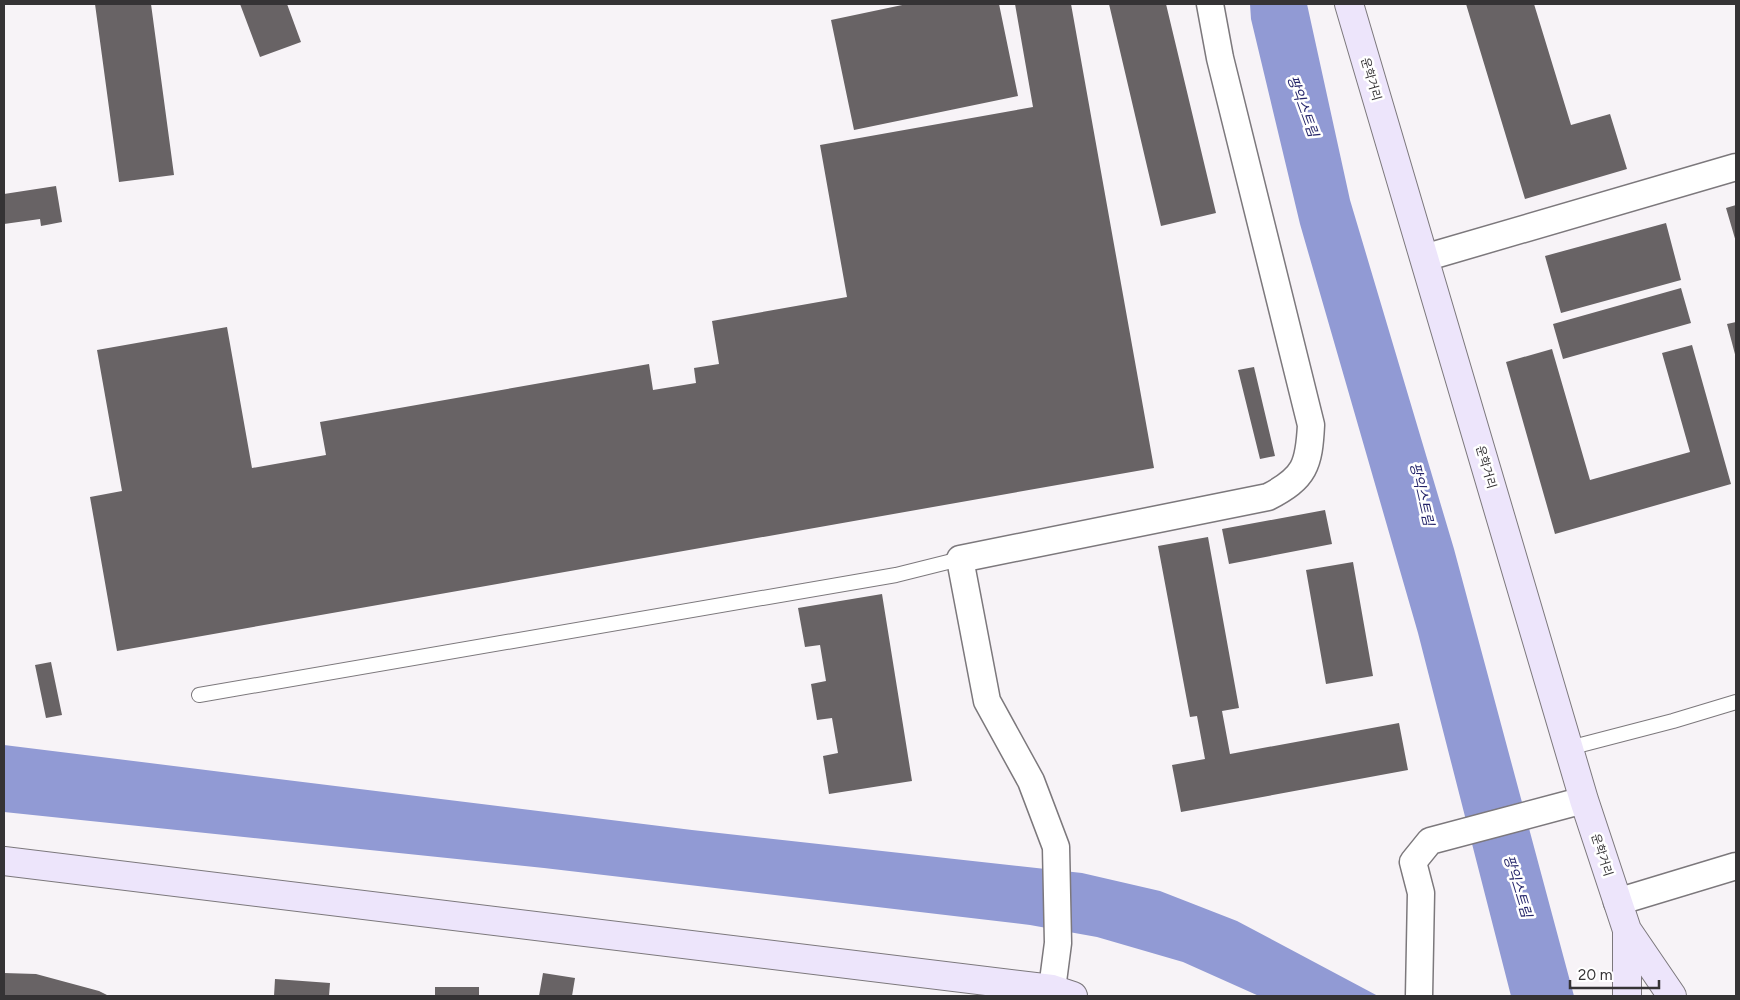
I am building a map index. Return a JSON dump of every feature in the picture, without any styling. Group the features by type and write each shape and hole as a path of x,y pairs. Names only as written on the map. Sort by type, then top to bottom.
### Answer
{"main road":[{"name":"운학거리","path":"1349,4 1584,800 1617,902 1627,930 1672,996"},
{"path":"4,861 1063,992"},
{"name":"운학거리","path":"1627,930 1627,996"}],"street":[{"path":"1063,992 1058,943 1056,847 1031,781 987,701 960,559 1268,497 1291,485 1309,456 1311,425 1220,58 1210,4"},
{"path":"1424,258 1736,167"},
{"path":"1420,996 1421,893 1413,862 1430,841 1584,800"},
{"path":"1617,902 1736,866"}],"lane":[{"path":"198,695 896,575 960,559"},
{"path":"1569,748 1673,721 1736,702"}],"water":[{"name":"팡익스트림","path":"1250,4 1307,4 1350,200 1454,549 1574,996 1511,996 1418,633 1300,224 1251,19"},
{"path":"4,745 692,830 1082,873 1160,891 1237,921 1378,996 1259,996 1183,962 1097,937 1030,925 544,868 4,812"}],"building":[{"path":"95,4 151,4 174,175 119,182"},
{"path":"240,4 287,4 301,42 260,57"},
{"path":"907,4 999,4 1018,96 854,130 831,20"},
{"path":"1015,4 1071,4 1154,468 117,651 90,497 122,491 97,350 227,327 252,468 326,455 320,422 649,364 653,390 696,383 694,368 719,364 712,321 847,297 820,145 1033,107"},
{"path":"1109,4 1166,4 1216,213 1161,226"},
{"path":"1466,4 1534,4 1571,125 1610,114 1627,169 1525,199"},
{"path":"56,186 62,222 41,226 40,219 4,224 4,194"},
{"path":"1736,205 1736,242 1726,208"},
{"path":"1666,223 1681,280 1561,313 1545,256"},
{"path":"1681,288 1691,323 1563,359 1553,324"},
{"path":"1736,322 1736,358 1727,324"},
{"path":"1692,345 1731,484 1555,534 1506,362 1552,349 1590,480 1690,452 1662,353"},
{"path":"1254,367 1275,456 1260,459 1238,370"},
{"path":"1325,510 1332,544 1229,564 1222,529"},
{"path":"1208,537 1239,708 1222,711 1230,754 1399,723 1408,770 1181,812 1172,765 1205,759 1197,716 1190,717 1158,546"},
{"path":"1353,562 1373,676 1326,684 1306,570"},
{"path":"882,594 912,781 829,794 823,756 838,753 832,718 817,720 811,684 826,681 820,645 805,647 798,608"},
{"path":"51,662 62,715 46,718 35,665"},
{"path":"4,973 36,974 99,991 109,996 4,996"},
{"path":"543,973 575,978 572,996 539,996"},
{"path":"275,979 330,983 329,996 274,996"},
{"path":"435,987 479,987 479,996 435,996"}]}
